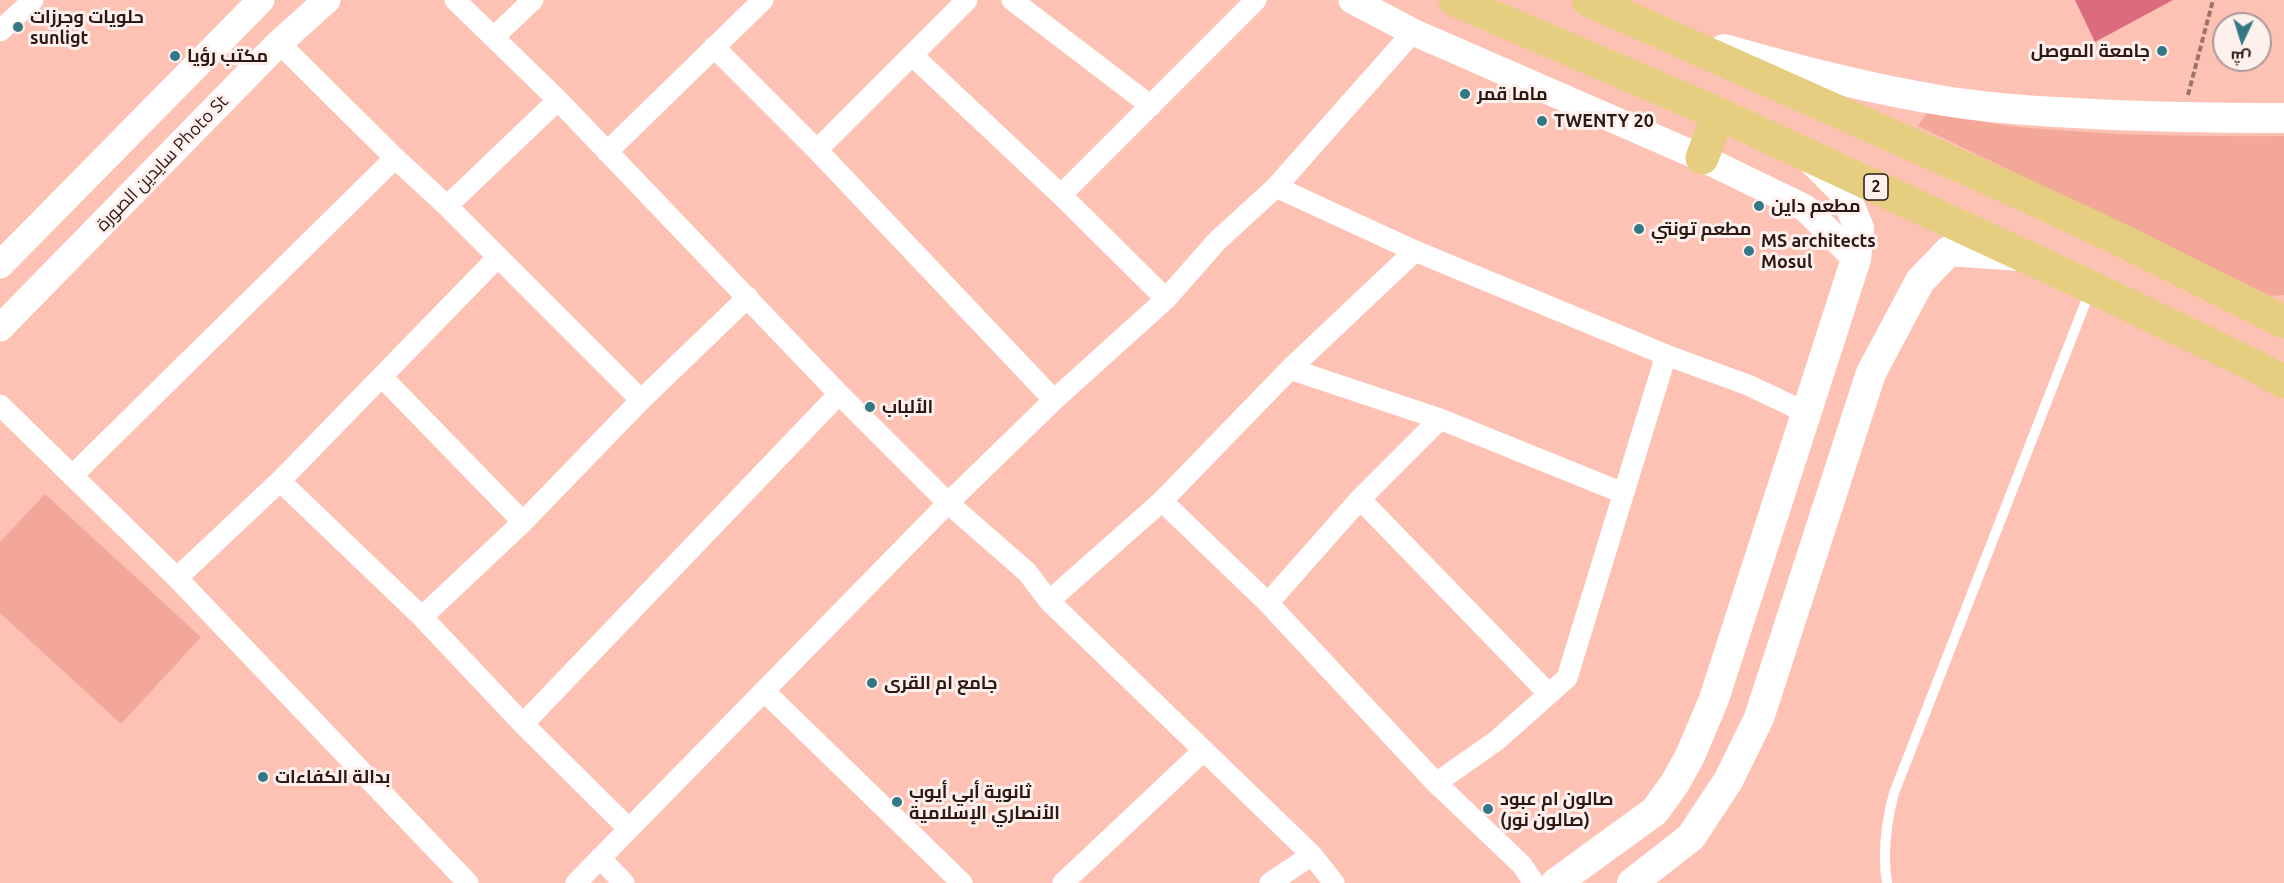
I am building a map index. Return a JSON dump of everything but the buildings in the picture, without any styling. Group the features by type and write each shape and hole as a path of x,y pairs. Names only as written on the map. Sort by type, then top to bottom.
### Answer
{"highway":[{"name":"2","path":"1455,0 1805,153 2091,287 2284,382"},
{"path":"1588,0 2123,241 2284,322"},
{"path":"1702,158 1719,114"}],"main road":[{"path":"1650,26 1783,66 1945,101 2022,110 2180,118 2284,118"},
{"path":"1556,883 1655,811 1676,783 1690,756 1726,663 1856,259 1859,228 1845,192 1805,153"},
{"path":"1632,883 1691,837 1728,782 1759,718 1871,373 1920,280 1949,251 2023,256"},
{"path":"1690,756 1728,782"}],"street":[{"path":"0,31 33,0"},
{"name":"سايدين الصورة Photo St","path":"0,328 279,44 327,0"},
{"path":"455,0 495,36 558,100 840,394 948,503 1027,572 1049,601 1312,855 1334,883"},
{"path":"495,36 533,0"},
{"path":"607,152 763,0"},
{"path":"817,150 967,0"},
{"path":"1012,0 1151,106"},
{"path":"1061,195 1256,0"},
{"path":"1352,0 1413,32 1702,158 1804,208 1856,259"},
{"path":"0,266 249,4"},
{"path":"576,883 948,503 1054,400 1166,299 1217,241 1276,187 1413,32"},
{"path":"279,44 447,206 641,400"},
{"path":"714,47 817,150 1054,400"},
{"path":"912,55 1061,195 1166,299"},
{"path":"447,206 558,100"},
{"path":"72,476 395,158"},
{"path":"1276,187 1415,251 1666,355 1748,385 1805,412"},
{"path":"1049,601 1161,501 1290,369 1415,251"},
{"path":"177,578 280,482 498,257"},
{"path":"422,617 523,522 641,400 748,297"},
{"path":"1436,783 1496,741 1567,678 1666,355"},
{"path":"1290,369 1440,419 1623,493"},
{"path":"382,377 523,522"},
{"path":"523,724 840,394"},
{"path":"0,405 177,578 468,883"},
{"path":"1268,603 1360,499 1440,419"},
{"path":"280,482 422,617 523,724 629,829"},
{"path":"1360,499 1549,694"},
{"path":"1161,501 1268,603 1436,783 1522,865 1534,883"},
{"path":"764,691 962,883"},
{"path":"1063,883 1203,751"},
{"path":"1270,883 1312,855"},
{"path":"600,858 624,883"}],"lane":[{"path":"1887,883 1885,832 1894,793 2091,287"}],"path":[{"path":"2180,118 2189,93 2213,0"}],"shaded area":[{"path":"1928,111 2007,126 2051,130 2151,135 2284,136 2284,295 2271,296 1918,126"},
{"path":"45,494 201,637 121,724 0,613 0,542"}],"place":[{"name":"حلويات وجرزات sunligt","path":"18,27"},
{"name":"جامعة الموصل","path":"2162,51"},
{"name":"مكتب رؤيا","path":"175,56"},
{"name":"ماما قمر","path":"1465,94"},
{"name":"TWENTY 20","path":"1542,121"},
{"name":"مطعم داين","path":"1759,206"},
{"name":"مطعم تونتي","path":"1639,229"},
{"name":"MS architects Mosul","path":"1749,251"},
{"name":"الألباب","path":"870,407"},
{"name":"جامع ام القرى","path":"872,683"},
{"name":"بدالة الكفاءات","path":"263,777"},
{"name":"ثانوية أبي أيوب الأنصاري الإسلامية","path":"897,802"},
{"name":"صالون ام عبود (صالون نور)","path":"1488,809"}]}
